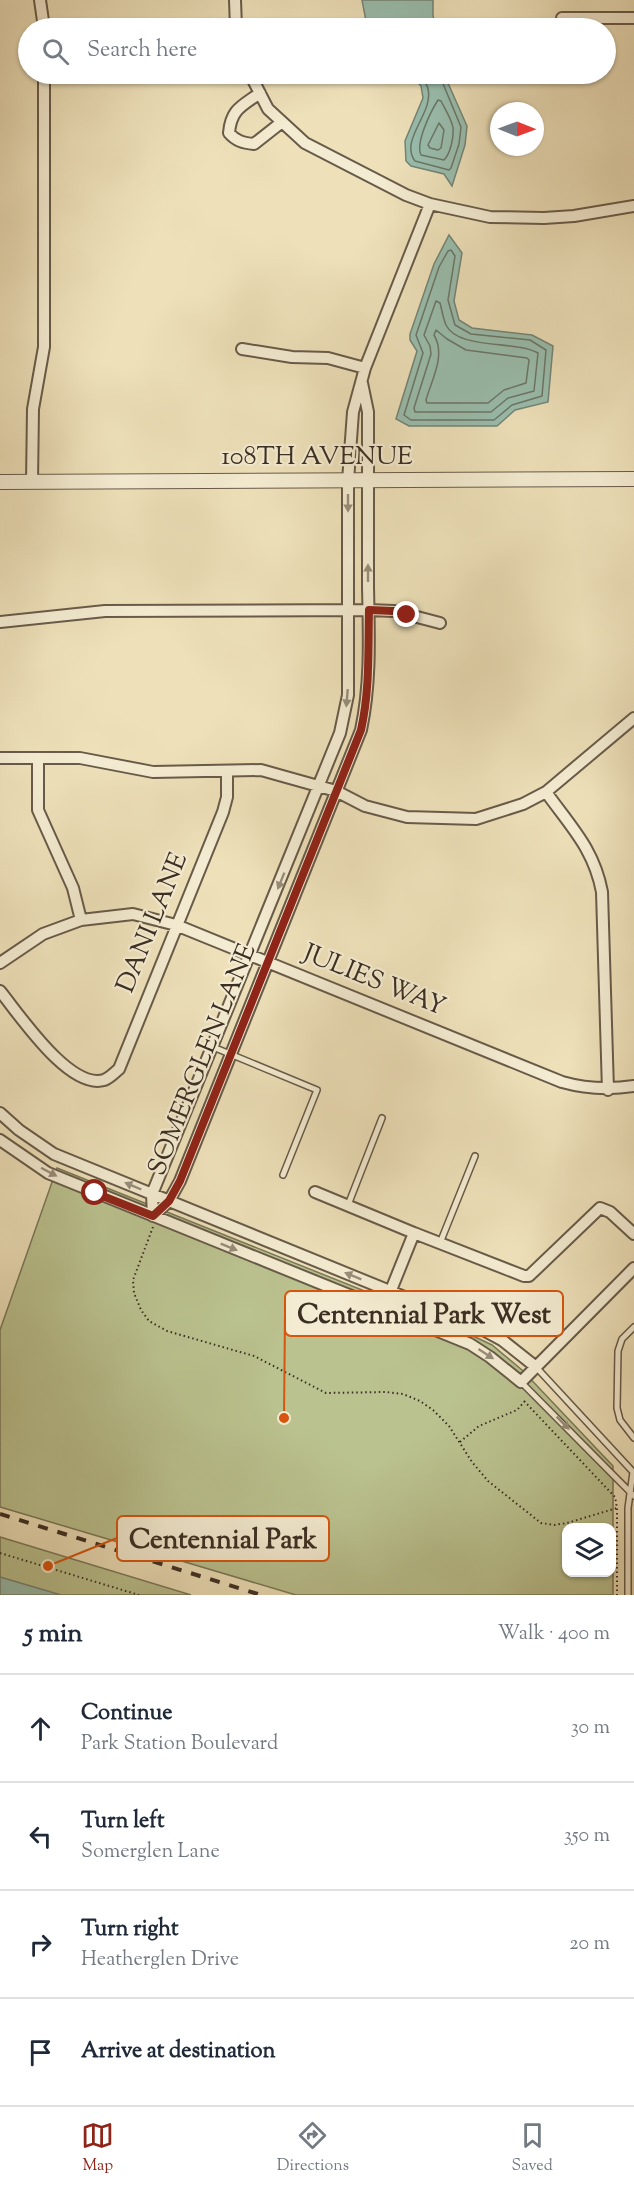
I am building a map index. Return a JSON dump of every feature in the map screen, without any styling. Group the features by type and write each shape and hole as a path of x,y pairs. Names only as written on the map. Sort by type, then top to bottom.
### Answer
{"street":[{"path":"40,0 43,18"},
{"path":"235,0 236,18"},
{"path":"562,18 634,18"},
{"path":"32,482 33,409 44,347 44,84"},
{"path":"255,84 268,109 305,143 406,195 430,204 490,217 544,218 574,216 634,206"},
{"path":"260,93 234,111 229,133 235,140 254,144 282,122"},
{"name":"SOMERGLEN LANE","path":"153,1216 152,1194 251,955 346,714 348,695 348,481 353,412 365,368 430,204"},
{"path":"242,349 292,357 328,358 365,368"},
{"name":"SOMERGLEN LANE","path":"153,1216 169,1201 180,1181 361,730 366,708 369,610 368,412 362,384"},
{"name":"108TH AVENUE","path":"0,482 634,479"},
{"path":"0,622 105,610 369,610 394,611 440,623"},
{"path":"0,758 80,758 153,772 261,770 336,791 365,806 407,817 476,819 523,804 546,792 634,718"},
{"path":"38,758 38,810 73,888 81,920"},
{"name":"DANI LANE","path":"0,991 50,1053 77,1074 88,1080 102,1081 119,1069 223,812 227,797 227,772"},
{"path":"546,792 590,852 598,872 602,892 608,1090"},
{"name":"JULIES WAY","path":"0,963 43,934 81,920 134,914 176,925 562,1082 582,1088 608,1090 634,1086"},
{"path":"0,1113 19,1130 54,1154 478,1327 502,1340 536,1367"},
{"path":"0,1140 48,1173 470,1344 521,1382 634,1268"},
{"path":"315,1192 524,1276 529,1276 596,1210 605,1209 634,1234"},
{"path":"383,1310 414,1233"}],"lane":[{"path":"213,1047 317,1090 283,1175"},
{"path":"348,1205 382,1118"},
{"path":"440,1243 475,1156"},
{"path":"634,1327 622,1339 618,1351 617,1408 620,1419 634,1438"},
{"path":"536,1367 633,1473 628,1595"},
{"path":"521,1382 632,1495"}],"path":[{"path":"153,1216 153,1230 133,1280 134,1293 141,1310 149,1321 167,1331 254,1356 326,1393 386,1392 403,1394 420,1401 433,1410 488,1480 541,1523 554,1525 567,1523 617,1508"},
{"path":"460,1442 479,1426 518,1410 524,1401 615,1497 617,1595"},
{"path":"0,1553 139,1595"}],"green space":[{"path":"57,1168 452,1326 492,1345 522,1370 613,1466 613,1523 562,1523 562,1577 613,1577 613,1595 296,1595 0,1507 0,1330"},
{"path":"0,1537 191,1595 0,1595"}],"water":[{"path":"362,0 433,0 433,18 365,18"},
{"path":"419,84 448,84 467,126 465,145 452,186 444,174 411,166 406,161 405,141 423,98"},
{"path":"449,235 462,253 454,301 459,320 472,328 532,335 553,346 548,402 515,410 497,426 409,426 396,419 417,351 410,340 410,334 434,264"},
{"path":"0,1577 61,1595 0,1595"}],"railway":[{"path":"0,1514 261,1595"}],"place":[{"name":"Centennial Park West","path":"284,1418"},
{"name":"Centennial Park","path":"48,1566"}],"route":[{"path":"95,1193 153,1216 169,1201 180,1181 361,730 366,708 368,680 369,610 394,611 407,615"}]}
